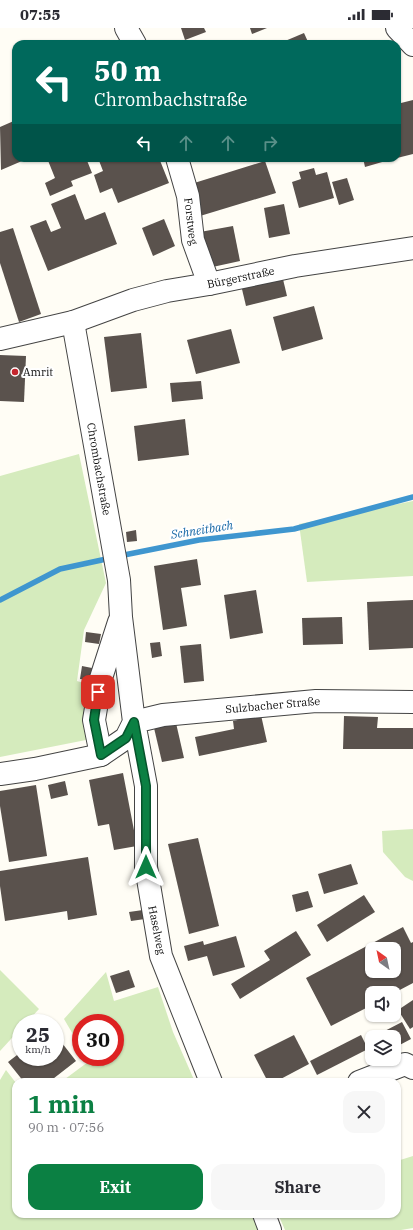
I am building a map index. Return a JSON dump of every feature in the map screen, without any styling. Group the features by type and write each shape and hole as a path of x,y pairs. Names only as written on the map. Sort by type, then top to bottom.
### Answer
{"street":[{"path":"126,28 133,40"},
{"path":"397,28 413,44"},
{"name":"Forstweg","path":"178,162 188,196 193,240 209,284"},
{"name":"Bürgerstraße","path":"0,339 73,322 133,300 166,292 295,266 413,248"},
{"name":"Chrombachstraße","path":"73,322 119,580 121,616 134,722"},
{"name":"Chrombachstraße","path":"101,755 94,720 101,678 121,616"},
{"name":"Sulzbacher Straße","path":"134,722 163,715 316,701 413,702"},
{"path":"0,774 35,769 101,755 126,738 134,722"},
{"name":"Haselweg","path":"134,722 146,786 146,867 161,956 209,1078"},
{"path":"368,1078 405,1064 413,1068"},
{"path":"266,1218 270,1230"}],"green space":[{"path":"79,454 106,583 84,630 77,681 90,685 86,740 0,757 0,476"},
{"path":"413,501 413,576 307,582 299,524"},
{"path":"413,829 413,881 405,877 383,852 382,831"},
{"path":"0,970 39,1009 34,1014 12,1014 12,1038 0,1051"},
{"path":"106,972 114,1001 158,987 173,1032 193,1078 66,1078 83,1066 124,1066 124,1014 72,1014 72,1033 64,1019"},
{"path":"6,1070 12,1078 12,1218 256,1218 260,1230 0,1230 0,1080"},
{"path":"413,1156 413,1228 401,1230 285,1230 280,1218 401,1218 401,1160"}],"building":[{"path":"181,28 204,28 206,32 185,40"},
{"path":"250,28 267,28 252,34"},
{"path":"304,33 307,40 287,40"},
{"path":"413,100 413,154 401,157 401,103"},
{"path":"12,122 12,162 20,162 1,170 0,127"},
{"path":"49,162 88,162 92,173 71,181 73,186 50,196 45,183 55,178"},
{"path":"100,162 161,162 169,183 118,203 112,188 100,193 94,175 103,171"},
{"path":"265,162 276,193 200,216 191,184"},
{"path":"364,162 382,162 365,167"},
{"path":"314,168 316,175 327,172 334,198 299,208 292,182 301,179 299,172"},
{"path":"347,178 354,200 339,205 332,182"},
{"path":"75,194 85,220 105,212 117,244 48,271 30,226 46,220 51,232 61,228 51,204"},
{"path":"284,204 290,234 269,238 264,208"},
{"path":"164,219 175,246 153,256 142,228"},
{"path":"233,226 240,261 208,268 200,232"},
{"path":"13,228 41,314 19,322 0,263 0,232"},
{"path":"282,275 287,296 246,306 241,285"},
{"path":"314,306 323,339 282,351 273,317"},
{"path":"231,329 240,363 196,374 187,340"},
{"path":"141,333 147,388 111,392 104,337"},
{"path":"0,355 26,356 24,402 0,401"},
{"path":"201,381 203,399 172,402 170,383"},
{"path":"185,419 189,455 138,461 134,426"},
{"path":"136,530 137,541 127,542 126,532"},
{"path":"197,559 201,585 181,588 187,626 163,630 154,566"},
{"path":"256,590 263,633 230,639 224,595"},
{"path":"413,600 413,648 369,650 367,602"},
{"path":"342,617 343,644 303,645 302,618"},
{"path":"86,632 101,634 99,644 85,642"},
{"path":"160,642 162,656 152,658 150,643"},
{"path":"201,644 204,681 184,683 180,646"},
{"path":"82,666 92,668 90,681 80,679"},
{"path":"261,715 267,742 199,756 195,737 234,729 233,721"},
{"path":"344,716 378,717 377,728 413,728 413,749 343,749"},
{"path":"176,723 184,758 162,762 154,728"},
{"path":"123,773 137,846 114,850 109,824 98,826 89,780"},
{"path":"65,781 68,795 51,799 48,785"},
{"path":"36,785 47,856 9,862 0,806 0,791"},
{"path":"198,838 219,926 189,934 168,844"},
{"path":"88,857 97,915 68,920 67,911 5,921 0,886 0,871"},
{"path":"351,864 358,884 324,894 318,874"},
{"path":"308,891 313,907 296,912 292,895"},
{"path":"364,895 375,912 327,942 317,925"},
{"path":"143,910 145,919 131,921 129,912"},
{"path":"403,927 411,943 413,942 413,983 401,989 401,986 365,986 365,1009 331,1026 306,978 365,947 365,978 401,978 401,942 374,942"},
{"path":"296,931 311,955 240,999 231,984 270,960 264,951"},
{"path":"236,936 245,967 213,976 207,956 188,961 184,946 203,941 204,945"},
{"path":"129,970 135,987 116,993 110,976"},
{"path":"413,1000 413,1027 410,1029 401,1015 401,1008"},
{"path":"402,1022 411,1039 401,1044 401,1030 387,1030"},
{"path":"294,1035 309,1064 283,1078 266,1078 254,1055"},
{"path":"361,1035 365,1043 365,1051 317,1075 310,1061"},
{"path":"64,1046 72,1056 72,1064 54,1078 21,1078 8,1062 12,1059 12,1066 64,1066"}],"waterway":[{"name":"Schneitbach","path":"119,556 199,540 294,529 413,497"},
{"name":"Schneitbach","path":"0,600 60,569 111,558"}],"place":[{"name":"Amrit","path":"15,372"}],"route":[{"path":"98,692 94,720 101,755 126,738 134,722 146,786 146,867"}]}
